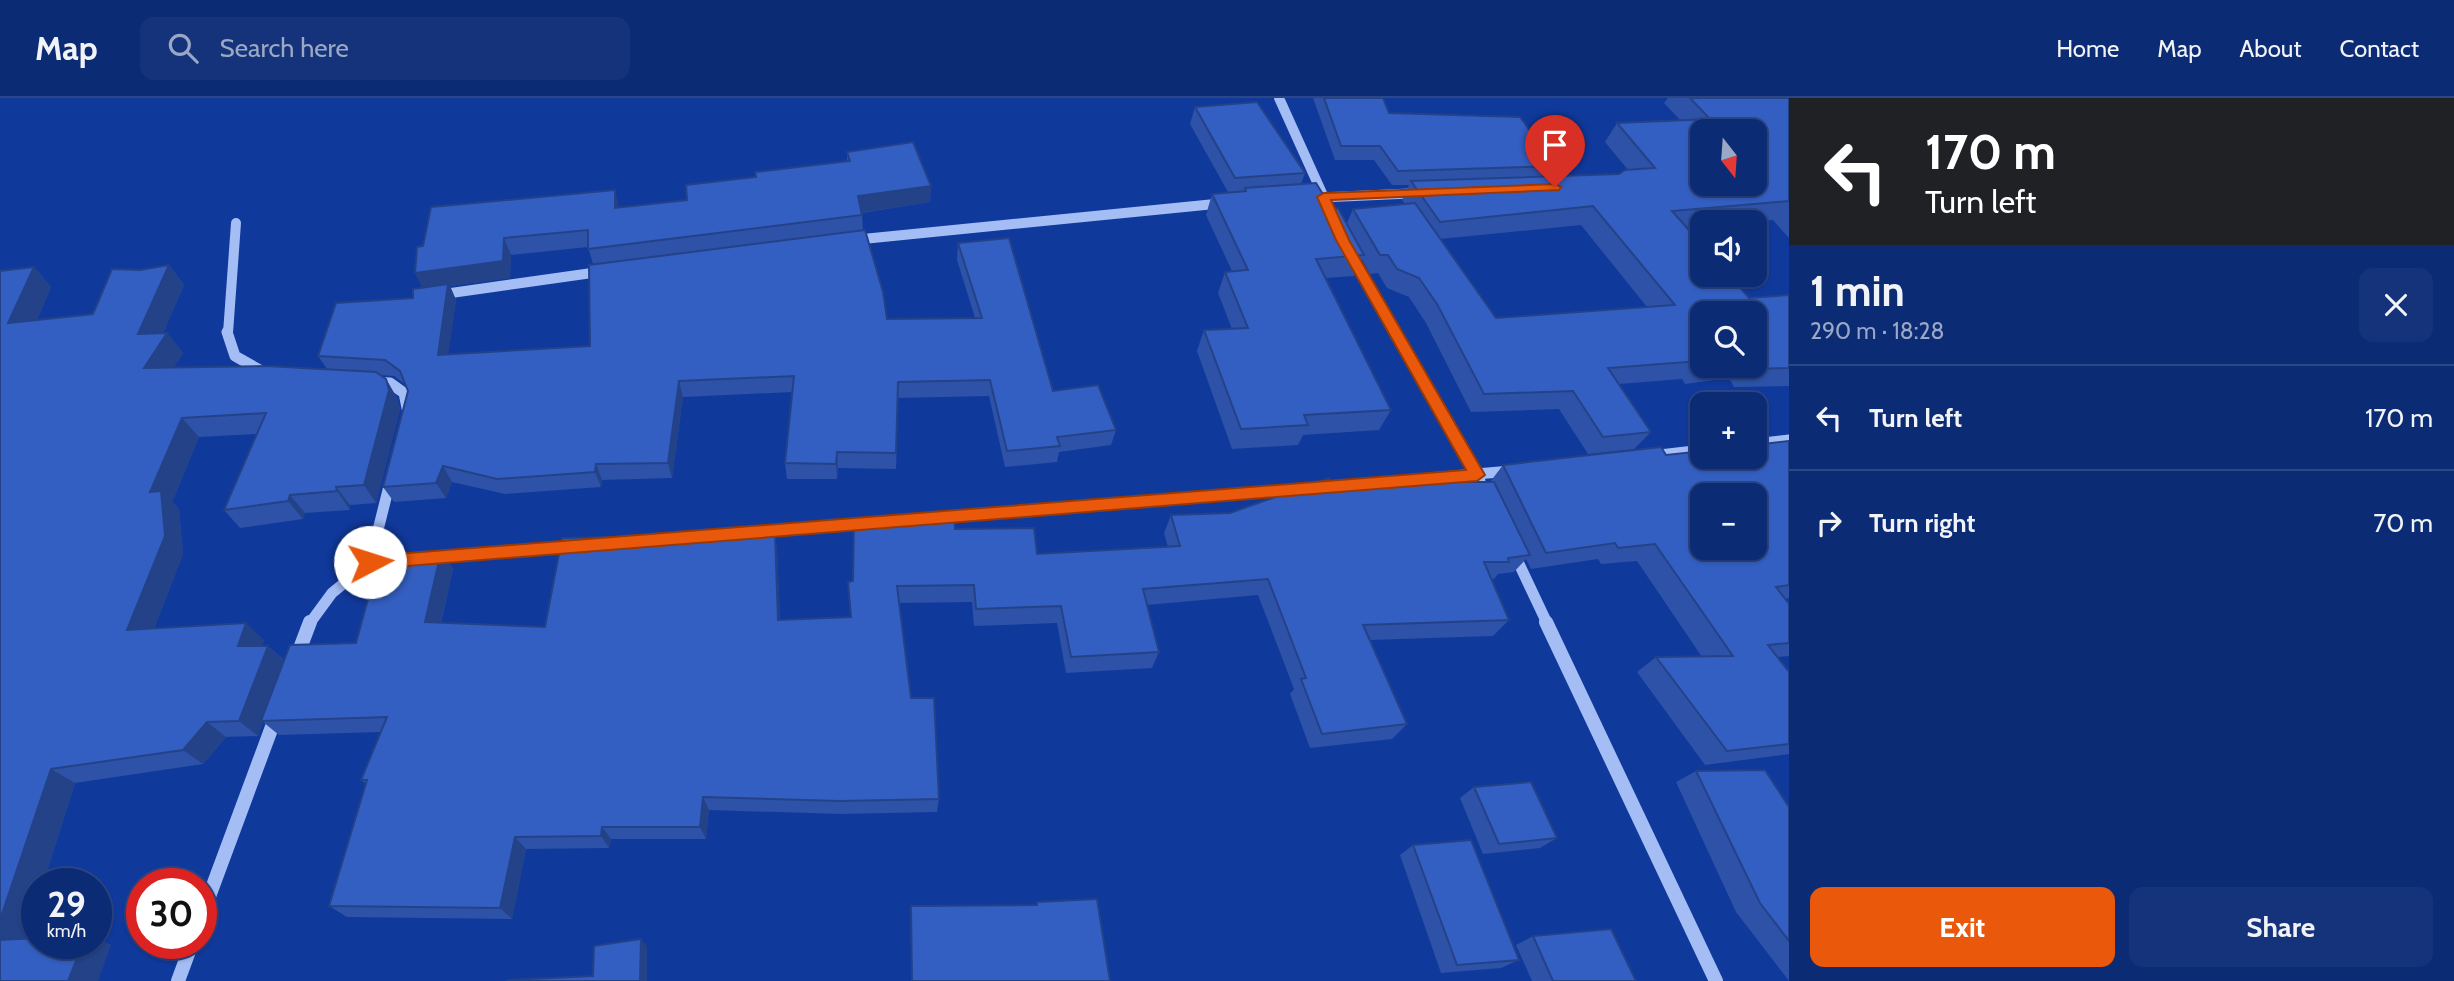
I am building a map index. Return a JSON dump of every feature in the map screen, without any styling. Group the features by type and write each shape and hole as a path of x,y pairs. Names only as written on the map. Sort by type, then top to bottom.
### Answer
{"street":[{"path":"1279,98 1333,218"},
{"path":"1298,198 1431,192"},
{"path":"835,242 1236,202"},
{"path":"236,223 227,330 235,356 257,370 284,379"},
{"path":"1342,240 1483,487"},
{"path":"432,296 617,269"},
{"path":"364,382 390,383 404,393 409,409 406,422"},
{"path":"1767,443 1789,440"},
{"path":"1636,457 1690,451"},
{"path":"370,562 396,460"},
{"path":"1353,485 1530,469"},
{"path":"910,520 1325,487"},
{"path":"688,537 882,522"},
{"path":"1507,538 1716,981"},
{"path":"293,670 312,617 332,593 370,562 591,545"},
{"path":"217,875 278,709"},
{"path":"178,981 186,959"}],"building":[{"path":"1324,98 1383,98 1389,113 1520,117 1556,166 1398,171 1380,146 1341,146"},
{"path":"1690,98 1789,98 1789,201 1672,211 1690,231 1690,287 1739,287 1749,298 1789,295 1789,368 1767,369 1767,301 1690,301 1690,362 1608,368 1651,432 1603,437 1573,391 1484,394 1437,304 1419,278 1397,269 1388,255 1380,255 1353,209 1415,203 1496,318 1675,305 1593,206 1440,222 1411,181 1619,174 1625,170 1655,168 1617,123 1690,120 1690,196 1768,196 1768,119 1710,119"},
{"path":"1257,102 1305,173 1235,178 1195,107"},
{"path":"913,142 931,186 858,196 862,215 588,249 588,230 504,238 503,261 415,273 417,247 423,246 431,207 615,190 615,208 687,200 686,185 756,177 755,172 850,161 847,152"},
{"path":"1316,183 1332,209 1338,208 1364,255 1316,259 1391,410 1304,415 1308,425 1241,429 1204,330 1248,328 1225,272 1248,270 1212,194 1246,191 1245,188"},
{"path":"865,230 883,292 887,319 982,318 958,243 1009,238 1053,391 1098,385 1116,430 1057,437 1060,446 1007,451 990,380 898,382 896,453 837,452 836,464 785,463 794,376 679,381 668,463 596,464 595,472 497,479 443,466 436,483 383,487 408,391 400,371 385,360 318,356 336,303 413,298 413,289 448,284 438,355 590,346 589,265"},
{"path":"169,265 138,334 167,333 144,368 266,366 376,372 386,379 389,390 364,485 336,487 337,491 290,495 288,501 224,510 266,413 182,418 150,492 161,491 165,536 127,630 246,623 238,646 268,646 239,721 207,722 183,750 51,769 0,920 0,271 34,267 8,323 93,314 112,269 140,270"},
{"path":"1789,441 1789,585 1776,587 1789,604 1789,643 1768,645 1789,672 1789,744 1727,751 1656,657 1733,656 1655,544 1618,548 1615,543 1546,553 1503,465 1661,447 1666,455 1690,452 1690,469 1767,469 1767,444"},
{"path":"1329,478 1331,482 1494,482 1530,555 1508,558 1509,562 1484,562 1509,620 1363,625 1407,724 1322,734 1301,679 1306,678 1268,579 1143,589 1159,652 1071,657 1061,606 976,609 974,585 897,586 911,698 934,698 939,799 840,801 703,797 700,827 602,827 601,836 515,837 500,908 329,906 367,780 361,780 387,717 261,721 290,645 356,643 380,555 441,552 425,622 545,627 562,538 775,534 778,620 851,617 848,582 853,581 854,519 954,517 955,529 1034,528 1037,554 1180,546 1171,515 1230,513"},
{"path":"1765,770 1789,807 1789,941 1760,903 1696,771"},
{"path":"1531,782 1557,838 1499,844 1474,787"},
{"path":"1471,840 1519,960 1457,965 1413,845"},
{"path":"1097,899 1110,981 912,981 911,906 1037,905 1037,902"},
{"path":"1611,929 1636,981 1553,981 1533,936"},
{"path":"21,939 21,959 77,959 68,981 0,981 0,940"},
{"path":"641,939 640,981 507,981 593,976 594,946"}],"route":[{"path":"370,562 1477,475 1342,240 1324,197 1555,187"}]}
